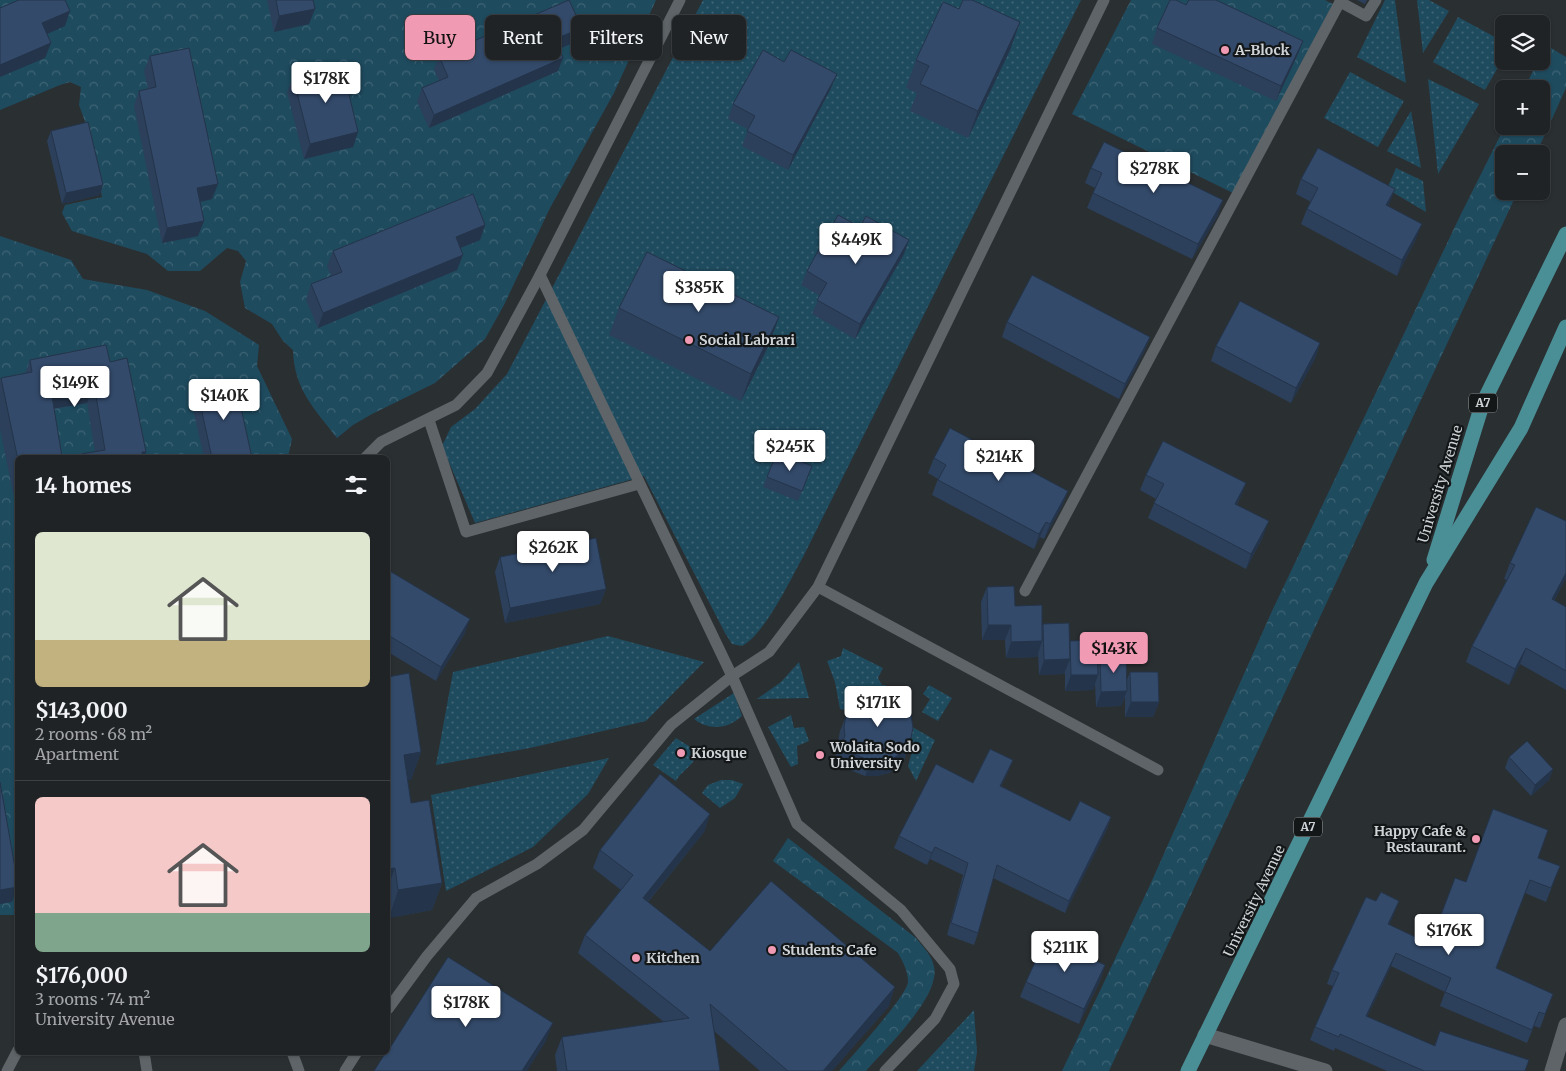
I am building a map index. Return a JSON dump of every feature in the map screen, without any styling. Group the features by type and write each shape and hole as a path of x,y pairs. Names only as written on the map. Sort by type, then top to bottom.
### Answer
{"highway":[{"name":"University Avenue","path":"1426,583 1482,405 1566,234"},
{"name":"University Avenue","path":"1188,1071 1426,583 1520,428 1559,353 1566,327"}],"street":[{"path":"1552,1071 1566,1025"},
{"path":"1205,1035 1325,1071"}],"lane":[{"path":"368,455 381,442 456,405 487,373 540,275 680,0"},
{"path":"390,1007 427,956 476,898 537,864 583,830 671,725 732,676 769,652 818,587 1104,0"},
{"path":"1025,591 1341,1 1366,16 1376,0"},
{"path":"540,275 732,676 796,824 901,910 950,969 954,984 935,1019 885,1071"},
{"path":"428,420 466,532 639,484"},
{"path":"818,587 1158,770"},
{"path":"7,1071 15,1055"},
{"path":"144,1055 147,1071"},
{"path":"293,1055 299,1071"},
{"path":"345,1071 355,1055"}],"green space":[{"path":"0,0 656,0 649,15 571,15 571,60 629,60 614,93 550,208 504,305 485,339 435,383 372,414 353,425 337,438 307,398 302,388 297,377 293,350 283,341 272,324 245,308 240,282 246,261 238,251 227,248 200,271 168,271 147,254 72,231 62,213 65,205 102,197 87,127 79,105 81,87 70,82 0,110"},
{"path":"703,0 1081,0 803,557 768,619 751,640 742,646 732,644 725,633 644,476 475,523 442,446 451,427 475,409 507,374 672,59 746,60 746,15 695,15"},
{"path":"1131,0 1325,0 1333,4 1233,193 1072,114"},
{"path":"1385,0 1395,0 1406,83 1357,57"},
{"path":"1417,0 1429,0 1449,11 1423,53"},
{"path":"1458,17 1495,37 1495,70 1497,70 1485,90 1433,62"},
{"path":"1550,47 1566,57 1566,88 1550,123 1550,80 1528,80 1534,70 1550,70"},
{"path":"1350,72 1404,101 1378,147 1324,118"},
{"path":"1428,79 1479,104 1438,174"},
{"path":"1411,111 1421,168 1387,151"},
{"path":"1500,135 1545,135 1540,145 1496,145"},
{"path":"1495,146 1495,200 1514,200 1109,1071 1062,1071 1150,885 1272,611"},
{"path":"1396,168 1423,181 1426,212 1387,189"},
{"path":"0,236 71,260 83,279 147,290 205,311 259,345 257,366 292,439 288,455 15,455 15,914 0,915"},
{"path":"608,636 704,662 646,721 530,748 436,765 453,672"},
{"path":"843,648 883,668 878,678 882,685 886,685 878,697 857,701 843,710 840,709 835,682 827,661 841,656"},
{"path":"799,662 809,698 757,699 781,682"},
{"path":"929,685 952,698 938,721 922,712 930,699 923,694"},
{"path":"734,693 742,716 731,724 712,727 694,719"},
{"path":"791,715 794,728 804,727 809,741 797,746 798,764 791,767 768,727"},
{"path":"909,725 935,740 916,781 908,766 913,748"},
{"path":"676,738 695,750 696,755 692,763 676,781 653,765"},
{"path":"609,758 588,794 533,847 446,891 431,795"},
{"path":"721,780 732,780 743,784 735,798 720,808 702,793 708,785"},
{"path":"788,838 916,938 927,951 933,963 934,979 921,1007 866,1071 839,1071 898,1000 908,982 906,970 898,953 773,861"},
{"path":"974,1010 977,1052 974,1071 917,1071"}],"building":[{"path":"19,0 65,0 70,11 42,23 51,43 0,65 0,8"},
{"path":"276,0 313,0 315,9 279,16"},
{"path":"569,0 576,15 571,15 571,32 561,37 561,15 534,15"},
{"path":"963,0 972,0 1020,22 978,111 920,84 929,66 916,60 943,2 959,9"},
{"name":"A-Block","path":"1170,0 1176,0 1186,5 1189,0 1216,0 1303,41 1281,86 1157,28"},
{"path":"485,36 485,60 558,60 434,115 422,88 448,77 441,60 475,60 475,40"},
{"path":"189,48 218,184 197,188 204,221 167,228 139,91 156,87 150,56"},
{"path":"763,50 784,62 791,50 837,74 793,155 747,131 755,116 733,104"},
{"path":"342,65 358,132 310,144 293,77"},
{"path":"88,122 103,185 66,193 51,131"},
{"path":"1104,142 1223,200 1198,244 1093,193 1102,173 1091,168"},
{"path":"1318,148 1395,189 1386,205 1422,224 1402,260 1307,209 1318,188 1301,179"},
{"path":"473,194 485,225 456,237 463,255 323,313 311,284 342,272 333,251"},
{"path":"838,215 860,227 866,216 909,240 860,324 817,300 827,283 807,271"},
{"path":"647,252 779,317 751,374 619,308"},
{"path":"1032,275 1150,337 1125,384 1007,322"},
{"path":"1240,301 1320,343 1296,388 1216,346"},
{"path":"106,345 110,362 127,358 146,452 142,452 142,455 74,455 105,450 94,384 51,390 62,455 17,455 1,378 32,372 30,360"},
{"path":"235,380 251,455 211,455 197,389"},
{"path":"950,428 1068,491 1050,524 1046,522 1039,534 938,480 946,465 934,458"},
{"path":"1163,441 1246,483 1235,504 1269,521 1251,554 1154,503 1164,484 1146,475"},
{"path":"777,452 812,466 802,491 767,477"},
{"path":"1536,507 1566,521 1566,573 1552,599 1566,607 1566,671 1526,648 1515,669 1472,646 1515,565 1510,563"},
{"path":"596,538 606,589 510,608 500,557"},
{"path":"390,571 470,619 441,667 390,636"},
{"path":"1014,586 1015,606 1042,605 1042,641 1011,642 1011,625 988,625 987,587"},
{"path":"1069,623 1070,659 1044,660 1043,624"},
{"path":"1097,640 1098,675 1071,675 1070,641"},
{"path":"1126,657 1127,691 1101,692 1100,658"},
{"path":"1130,672 1158,672 1159,702 1131,702"},
{"path":"409,673 421,752 404,755 411,803 429,800 442,883 398,890 395,868 390,869 390,677"},
{"path":"882,693 894,696 905,704 911,715 913,728 909,747 894,758 883,761 871,761 839,748 845,736 846,716 851,706 860,698 870,694"},
{"path":"1527,741 1553,769 1535,785 1509,757"},
{"path":"990,749 1013,760 1000,786 1070,821 1080,801 1111,817 1069,901 997,865 978,933 951,923 968,863 935,847 932,853 899,836 936,764 973,783"},
{"path":"660,774 710,814 643,898 710,951 771,881 895,987 823,1071 788,1071 710,1004 720,1071 567,1071 562,1037 689,1018 585,935 633,875 600,850"},
{"path":"0,782 15,870 15,888 0,890"},
{"path":"1493,809 1548,830 1538,858 1560,866 1551,888 1530,880 1496,968 1553,994 1545,1014 1539,1012 1532,1030 1445,992 1451,978 1396,953 1366,1016 1435,1046 1440,1031 1529,1060 1525,1071 1424,1071 1340,1034 1339,1037 1315,1027 1339,973 1332,970 1366,897 1376,901 1381,892 1399,901 1388,924 1430,944 1455,878 1466,882"},
{"path":"1046,938 1105,965 1084,1009 1026,982"},
{"path":"448,957 553,1023 522,1071 374,1071 384,1055 390,1055 390,1048"}],"place":[{"name":"A-Block","path":"1225,50"},
{"name":"Social Labrari","path":"689,340"},
{"name":"Kiosque","path":"681,753"},
{"name":"Wolaita Sodo University","path":"820,755"},
{"name":"Happy Cafe & Restaurant.","path":"1476,839"},
{"name":"Students Cafe","path":"772,950"},
{"name":"Kitchen","path":"636,958"}]}
